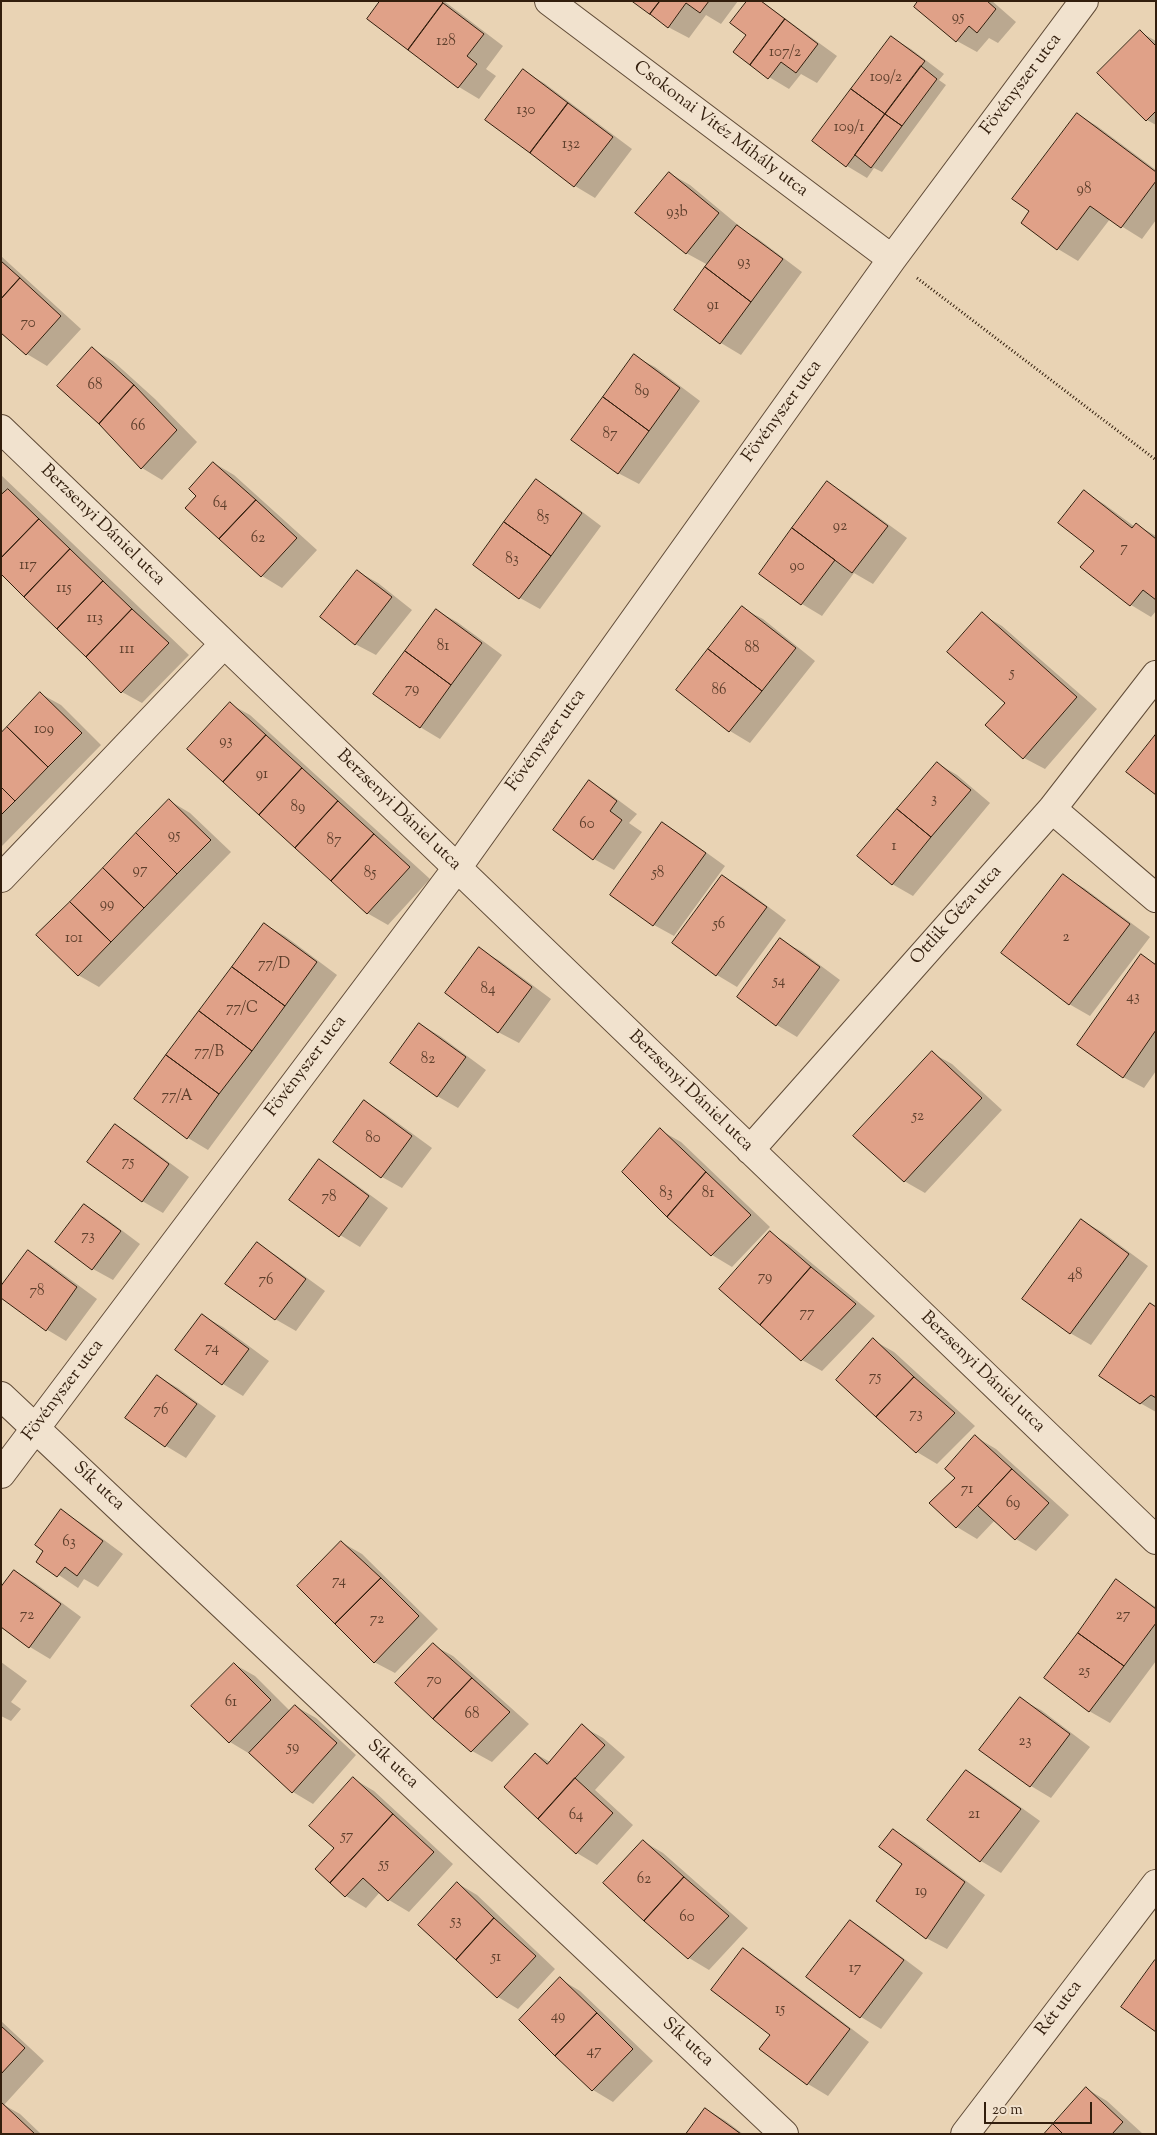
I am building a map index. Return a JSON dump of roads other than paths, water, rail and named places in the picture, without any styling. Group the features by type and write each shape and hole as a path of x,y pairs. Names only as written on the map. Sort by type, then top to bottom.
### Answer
{"street":[{"name":"Csokonai Vitéz Mihály utca","path":"549,1 892,259"},
{"name":"Fövényszer utca","path":"1,1474 457,868 892,259 1084,1"},
{"name":"Berzsenyi Dániel utca","path":"1,429 1156,1540"},
{"path":"1,878 224,644"},
{"name":"Ottlik Géza utca","path":"750,1150 1052,809 1156,675"},
{"path":"1052,809 1156,898"},
{"name":"Sík utca","path":"1,1396 784,2134"},
{"name":"Rét utca","path":"965,2134 1156,1884"}]}
